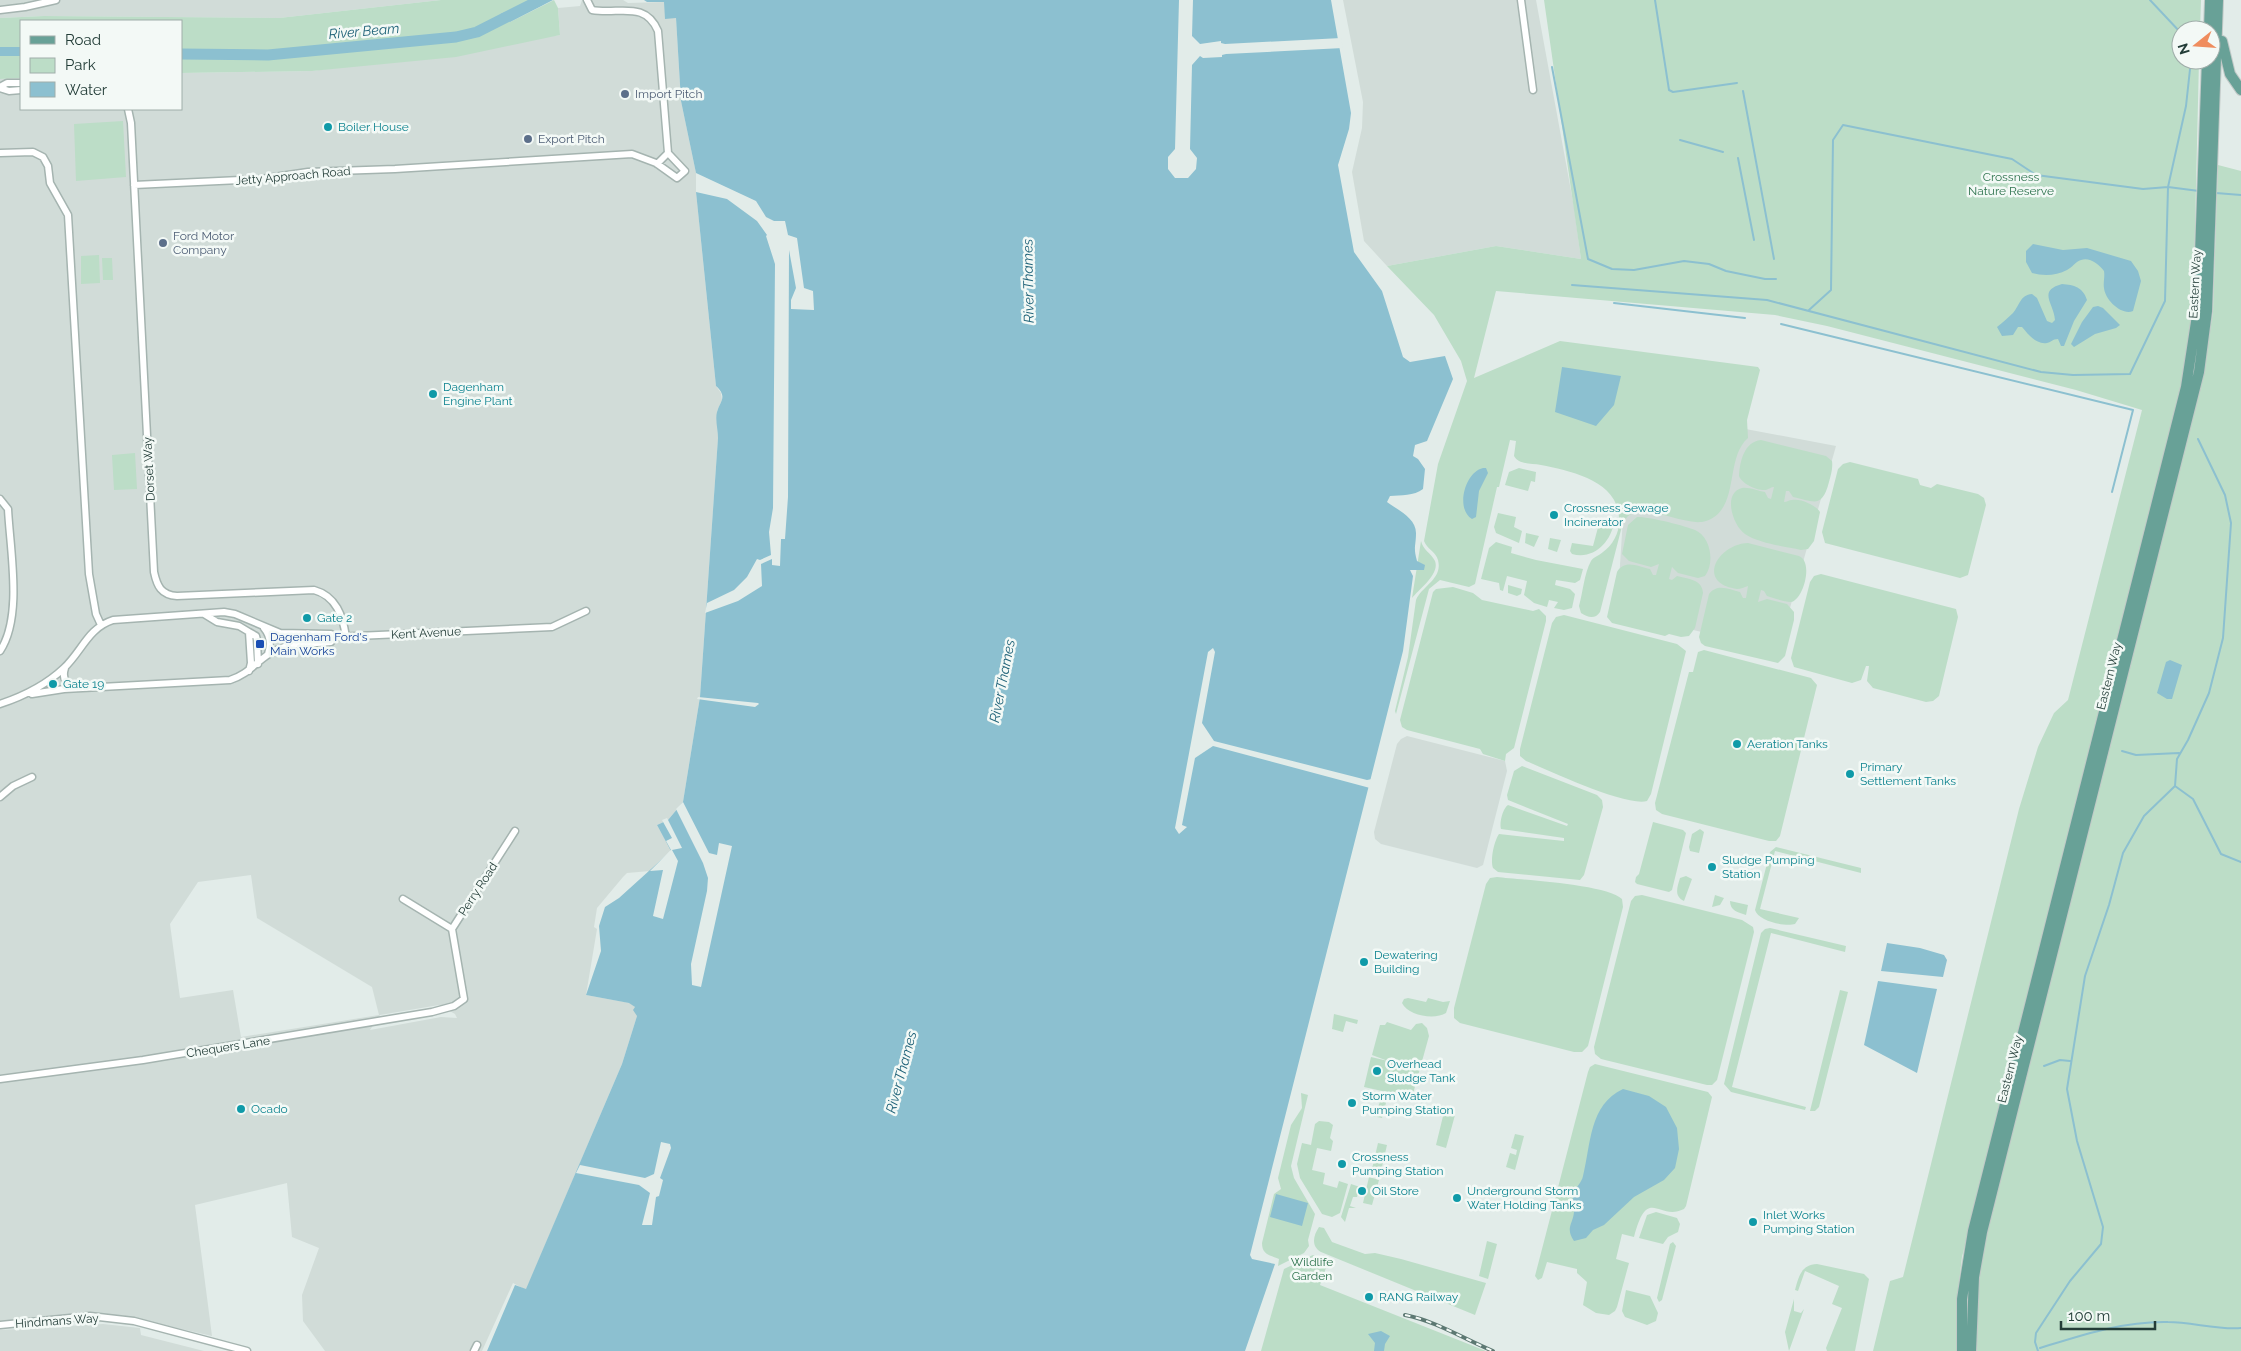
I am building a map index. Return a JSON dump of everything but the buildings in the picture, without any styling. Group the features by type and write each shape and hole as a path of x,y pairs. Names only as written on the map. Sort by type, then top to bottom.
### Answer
{"main road":[{"path":"2209,20 2210,0"},
{"path":"2219,0 2224,55 2230,74 2241,90"},
{"name":"Eastern Way","path":"1962,1351 1962,1299 1973,1231 2186,387 2198,309 2219,0"},
{"name":"Eastern Way","path":"2207,70 2207,181"},
{"name":"Eastern Way","path":"1971,1351 1974,1278 1982,1232 2199,372 2207,311 2206,201"}],"street":[{"path":"0,10 56,0"},
{"path":"587,0 592,10 637,10 646,13 654,20 658,31 668,153 657,164"},
{"path":"1521,0 1533,90"},
{"path":"0,87 7,83 20,83"},
{"path":"0,87 9,91 20,90"},
{"name":"Dorset Way","path":"128,110 132,132 154,572 158,585 166,594 177,596 314,590 330,597 337,607 346,636"},
{"path":"0,153 33,152 43,157 48,166 50,183 68,215 89,574 96,614 101,625"},
{"name":"Jetty Approach Road","path":"134,185 261,179 308,172 452,166 632,154 657,164 677,178 685,171 668,153"},
{"path":"0,499 8,509 14,609 8,634 0,651"},
{"name":"Kent Avenue","path":"203,614 224,612 235,614 264,628 280,633 331,634 335,637 552,627 586,611"},
{"path":"27,695 47,683 66,666 84,641 101,625 113,620 203,614 217,622 239,626 256,636 258,664"},
{"path":"264,628 268,633 270,647 268,654"},
{"path":"249,632 251,663 249,671"},
{"path":"0,704 50,690 214,681 236,678 249,671 268,654 285,646 331,642 335,637"},
{"path":"66,666 65,681 70,686 78,688"},
{"path":"0,797 13,786 32,776"},
{"name":"Perry Road","path":"454,1006 464,999 464,991 452,929 515,830"},
{"name":"Perry Road","path":"403,899 452,929"},
{"name":"Chequers Lane","path":"0,1079 295,1036 432,1012 454,1006"},
{"name":"Hindmans Way","path":"0,1325 99,1317 134,1321 230,1349 247,1351"}],"shaded area":[{"path":"0,0 441,0 279,18 44,16 0,18"},
{"path":"582,0 623,0 628,3 664,2 676,18 681,101 696,173 696,192 716,386 721,393 722,400 717,411 718,438 700,697 683,802 668,820 657,825 671,850 650,871 627,873 623,877 597,908 594,927 597,929 586,995 630,1003 635,1007 637,1016 622,1064 526,1290 513,1283 482,1351 325,1351 303,1321 302,1295 319,1248 292,1237 287,1183 195,1205 212,1336 121,1315 0,1321 0,79 20,78 20,110 182,110 182,73 312,71 560,35 558,8 580,6","holes":["251,875 257,918 372,987 379,1015 241,1037 233,990 180,998 170,924 198,882","439,1005 455,1014 457,1018 441,1017 370,1030 380,1015"]},
{"path":"1343,0 1536,0 1574,207 1581,259 1496,246 1387,266 1364,241 1352,172 1362,128 1363,102"},
{"path":"1735,427 1836,446 1778,650 1617,612 1625,487"},
{"path":"1407,736 1505,761 1507,771 1483,865 1477,868 1381,844 1375,839 1374,832 1397,744"},
{"path":"103,1324 140,1328 141,1335 204,1351 0,1351 0,1330"}],"green space":[{"path":"441,0 532,0 500,14 510,22 554,0 558,8 560,35 456,57 312,71 182,73 182,20 20,20 20,78 0,79 0,18 44,16 279,18"},
{"name":"Crossness Nature Reserve","path":"1544,0 2201,0 2200,20 2171,20 2171,70 2199,70 2193,312 2182,385 1962,1257 1957,1300 1956,1351 1873,1351 1890,1281 1903,1277 2019,809 2038,747 2054,713 2068,700 2142,410 2076,390 1827,326 1775,315 1496,291 1474,378 1560,341 1758,367 1760,370 1747,420 1748,438 1736,458 1728,495 1724,506 1717,515 1706,521 1696,522 1647,512 1636,512 1628,516 1622,526 1600,612 1598,615 1591,617 1581,613 1579,606 1585,577 1592,560 1607,549 1615,538 1619,524 1617,506 1611,495 1591,480 1566,471 1519,461 1514,456 1516,441 1510,440 1499,487 1497,487 1475,584 1469,587 1440,580 1429,589 1396,714 1395,711 1408,657 1416,600 1438,572 1437,557 1424,541 1438,464 1467,381 1461,361 1434,315 1387,266 1496,246 1581,259"},
{"path":"123,121 126,177 76,181 74,124"},
{"path":"2218,165 2241,171 2241,1351 1973,1351 1979,1275 1988,1225 2203,374 2213,312"},
{"path":"99,255 100,283 81,284 81,256"},
{"path":"102,258 112,258 113,280 103,280"},
{"path":"1761,440 1826,456 1832,461 1832,469 1824,496 1817,501 1793,497 1789,491 1786,491 1784,502 1791,500 1803,501 1820,512 1814,541 1808,549 1801,550 1765,542 1745,534 1737,524 1731,503 1732,496 1736,491 1742,488 1765,492 1768,498 1771,499 1774,487 1766,490 1754,488 1743,482 1739,476 1740,464 1747,448"},
{"path":"135,453 137,489 114,490 112,455"},
{"path":"1850,462 1918,479 1920,485 1931,488 1937,484 1978,494 1984,498 1986,505 1968,575 1960,578 1825,543 1822,532 1838,469 1843,464"},
{"path":"1519,468 1536,472 1535,482 1531,481 1528,491 1505,485 1509,472"},
{"path":"1498,513 1516,517 1514,527 1522,531 1519,543 1496,533 1494,527"},
{"path":"1637,517 1649,518 1695,530 1705,538 1708,544 1710,564 1705,576 1698,578 1678,573 1672,567 1669,579 1672,580 1677,576 1690,579 1697,582 1702,588 1703,593 1695,628 1689,636 1681,637 1669,634 1665,636 1612,623 1607,617 1617,572 1620,568 1627,565 1636,565 1650,569 1653,575 1656,575 1659,564 1651,567 1629,561 1622,554 1628,525"},
{"path":"1600,520 1614,522 1605,542 1594,552 1580,555 1572,554 1570,551 1572,543 1593,546"},
{"path":"1526,533 1539,536 1534,547 1525,543"},
{"path":"1550,538 1561,540 1557,552 1548,549"},
{"path":"1421,541 1423,547 1435,561 1436,566 1432,576 1412,598"},
{"path":"1496,542 1512,547 1511,553 1583,569 1580,580 1575,583 1556,580 1555,585 1570,589 1575,594 1572,608 1564,610 1554,608 1558,602 1549,600 1547,607 1534,603 1524,595 1527,581 1507,576 1503,591 1500,590 1499,583 1481,579 1489,548"},
{"path":"1748,543 1799,556 1806,565 1803,588 1795,600 1791,602 1779,600 1767,596 1761,590 1758,602 1767,599 1787,604 1794,612 1794,620 1785,656 1778,663 1705,646 1701,643 1699,637 1709,594 1712,591 1719,588 1727,588 1740,592 1743,598 1746,598 1748,586 1737,589 1724,585 1717,579 1714,572 1720,556 1737,545"},
{"path":"1821,574 1956,609 1958,617 1939,696 1933,701 1926,702 1873,688 1867,681 1869,666 1866,666 1861,680 1852,683 1794,667 1791,658 1810,582 1814,576"},
{"path":"1508,585 1522,589 1521,594 1517,596 1508,593"},
{"path":"1453,587 1473,593 1482,600 1533,611 1539,609 1546,616 1514,748 1506,754 1505,761 1483,754 1480,749 1407,730 1402,727 1400,720 1433,592 1436,589"},
{"path":"1564,615 1677,644 1686,651 1651,794 1647,801 1622,799 1605,793 1526,761 1520,756 1520,749 1552,623 1556,617"},
{"name":"Aeration Tanks","path":"1704,650 1811,678 1817,685 1780,836 1776,841 1769,841 1662,814 1656,810 1655,803 1689,672 1693,672 1698,652"},
{"path":"1522,766 1597,795 1602,800 1603,807 1584,875 1580,880 1498,872 1493,868 1493,851 1499,834 1564,841 1564,838 1501,829 1502,816 1508,805 1567,826 1568,824 1508,800 1507,795 1514,771"},
{"path":"1653,822 1683,830 1686,833 1672,890 1669,892 1635,882 1639,874"},
{"path":"1700,829 1704,832 1699,853 1690,851 1692,834"},
{"path":"1776,847 1861,868 1861,873 1775,851 1760,909 1799,918 1795,924 1791,925 1772,922 1761,917 1755,910 1770,852"},
{"path":"1686,876 1692,879 1684,901 1679,897 1677,888 1680,878"},
{"path":"1497,877 1582,886 1613,894 1622,899 1623,907 1588,1046 1582,1052 1574,1052 1460,1023 1454,1018 1454,1008 1486,884 1490,878"},
{"path":"1642,895 1742,920 1753,927 1754,932 1717,1080 1712,1085 1601,1059 1595,1054 1594,1047 1631,901 1635,896"},
{"path":"1715,895 1724,898 1720,905 1712,907"},
{"path":"1730,901 1748,905 1746,915 1733,909"},
{"path":"1770,928 1846,946 1845,952 1771,933 1732,1087 1806,1107 1805,1110 1731,1092 1724,1084 1761,933 1765,929"},
{"path":"1840,990 1848,992 1819,1107 1815,1111 1810,1111"},
{"path":"1408,998 1426,1002 1428,998 1443,1002 1450,1001 1446,1013 1429,1016 1416,1014 1405,1007 1402,1003 1404,999"},
{"path":"1334,1014 1358,1020 1357,1024 1346,1021 1343,1032 1332,1029"},
{"path":"1387,1022 1411,1030 1416,1024 1422,1023 1427,1028 1429,1036 1411,1101 1404,1098 1403,1093 1400,1093 1400,1095 1364,1087 1371,1057 1388,1061 1372,1055 1380,1025 1385,1025"},
{"path":"1595,1064 1708,1092 1712,1097 1686,1206 1684,1209 1675,1212 1649,1208 1644,1212 1639,1221 1634,1237 1622,1234 1616,1259 1629,1263 1617,1307 1609,1315 1596,1313 1583,1305 1587,1282 1577,1273 1577,1269 1547,1262 1542,1278 1538,1280 1535,1276 1588,1072 1590,1067"},
{"path":"1301,1093 1308,1095 1291,1166 1294,1178 1315,1214 1308,1240 1309,1246 1304,1253 1278,1266 1279,1259 1265,1252 1262,1243 1274,1194 1281,1189 1278,1178 1291,1125 1302,1108"},
{"path":"1372,1096 1387,1099 1382,1118 1372,1116 1374,1108 1377,1109 1380,1102 1370,1099"},
{"path":"1444,1112 1455,1115 1446,1148 1436,1145"},
{"path":"1319,1121 1329,1122 1333,1125 1330,1138 1333,1141 1331,1151 1317,1148 1312,1170 1325,1173 1323,1184 1337,1188 1339,1181 1348,1184 1340,1213 1332,1217 1322,1214 1300,1178 1297,1164 1302,1143 1311,1145 1315,1124"},
{"path":"1515,1134 1524,1136 1515,1170 1506,1167 1510,1153 1516,1155 1517,1150 1511,1148"},
{"path":"1378,1143 1387,1145 1381,1171 1372,1169"},
{"path":"1369,1177 1379,1180 1372,1205 1363,1203"},
{"path":"1351,1184 1360,1187 1357,1197 1353,1197 1350,1206 1356,1208 1349,1208 1345,1222 1341,1217"},
{"path":"1656,1212 1677,1218 1680,1224 1678,1232 1668,1237 1663,1244 1639,1238 1647,1215"},
{"path":"1319,1227 1324,1228 1332,1242 1365,1254 1375,1253 1401,1259 1486,1283 1475,1315 1321,1252 1314,1244 1315,1234"},
{"path":"1487,1241 1497,1244 1488,1279 1479,1276"},
{"path":"1673,1242 1676,1246 1662,1300 1659,1302 1657,1298 1670,1244"},
{"name":"Wildlife Garden","path":"1313,1255 1328,1262 1320,1285 1486,1351 1261,1351 1284,1269"},
{"path":"1817,1264 1864,1274 1869,1279 1855,1351 1827,1351 1826,1348 1842,1308 1832,1304 1839,1286 1805,1271 1798,1291 1795,1290 1804,1269"},
{"path":"1626,1290 1650,1296 1658,1313 1656,1321 1647,1325 1625,1317 1622,1311"},
{"path":"1794,1299 1794,1311 1801,1313 1804,1309 1789,1351 1785,1332"}],"water":[{"path":"532,0 553,0 510,22 500,14"},
{"name":"River Thames","path":"644,0 1331,0 1351,113 1349,129 1338,165 1354,252 1382,291 1403,357 1410,362 1445,356 1453,379 1427,441 1415,445 1413,456 1418,459 1425,469 1423,489 1412,494 1390,496 1387,502 1406,515 1413,523 1416,533 1415,549 1417,561 1425,565 1424,570 1410,570 1413,576 1403,651 1250,1255 1252,1259 1275,1264 1245,1351 487,1351 515,1285 526,1289 622,1064 637,1016 633,1010 635,1007 629,1003 586,995 601,951 599,926 605,907 619,898 671,851 657,825 668,820 683,802 700,697 718,438 716,415 722,399 722,393 716,386 696,192 696,173 681,101 676,18 665,19 664,2 647,2"},
{"path":"0,47 20,47 20,56 0,56"},
{"path":"2033,244 2063,250 2087,248 2131,261 2138,271 2141,281 2133,311 2129,312 2119,309 2111,302 2105,293 2104,271 2092,261 2081,260 2067,270 2054,274 2032,273 2026,262 2026,251"},
{"path":"2062,284 2080,289 2087,300 2074,321 2064,346 2061,346 2058,339 2047,343 2039,342 2022,327 2018,327 2013,335 2002,336 1997,327 2013,313 2023,298 2028,295 2032,294 2037,298 2047,321 2052,323 2055,320 2049,298 2050,290"},
{"path":"2093,307 2103,308 2120,325 2095,334 2074,347 2071,344 2082,322"},
{"path":"1562,367 1621,376 1614,405 1596,426 1555,412"},
{"path":"1486,468 1488,473 1479,491 1476,517 1472,519 1464,507 1464,491 1471,476"},
{"path":"2170,660 2182,665 2172,699 2167,699 2157,693 2166,662"},
{"path":"1887,943 1920,948 1944,955 1947,960 1943,977 1881,971"},
{"path":"1878,981 1937,989 1917,1073 1864,1045"},
{"path":"1623,1089 1649,1096 1666,1107 1677,1128 1679,1149 1675,1168 1664,1180 1634,1197 1604,1225 1593,1230 1586,1238 1574,1241 1570,1233 1574,1212 1573,1198 1582,1178 1593,1126 1604,1105 1612,1096"},
{"path":"1276,1194 1308,1203 1302,1226 1270,1217"},
{"path":"1381,1331 1390,1336 1385,1344 1384,1351 1374,1351 1375,1343 1368,1334"}],"pier":[{"path":"1179,0 1193,0 1192,36 1200,44 1221,41 1221,43 1225,44 1341,38 1343,48 1226,54 1222,55 1222,57 1203,58 1200,56 1192,65 1190,149 1197,158 1196,169 1188,178 1175,178 1168,169 1168,157 1175,149"},
{"path":"696,173 756,201 766,217 774,221 785,221 788,235 797,238 804,288 813,291 814,310 791,309 791,300 796,288 789,250 788,497 785,539 781,539 780,566 772,565 772,559 761,564 762,586 738,601 705,613 707,603 734,590 747,577 757,559 760,560 771,555 769,532 773,508 775,264 767,235 757,221 727,199 696,192"},
{"path":"1213,648 1215,652 1202,723 1214,741 1367,780 1372,779 1370,788 1213,746 1195,758 1182,825 1187,827 1179,834 1175,828 1208,652"},
{"path":"698,697 759,704 755,707 697,699"},
{"path":"683,802 709,853 717,855 719,843 732,846 701,987 692,985 691,964 707,891 708,878 703,863 676,809"},
{"path":"667,818 682,848 672,850 678,861 663,919 653,916 663,870 650,871 671,850 666,841 672,838 662,820"},
{"path":"661,1142 670,1144 671,1148 660,1178 663,1180 659,1196 656,1197 652,1225 642,1225 650,1193 639,1185 576,1173 580,1165 645,1178 654,1174"}],"waterway":[{"name":"River Beam","path":"182,54 268,55 456,37 477,32 540,0"},
{"path":"1655,0 1669,90 1673,92 1737,83"},
{"path":"2150,0 2171,22"},
{"path":"1552,67 1588,259 1612,269 1634,270 1684,261 1709,264 1726,271 1765,279 1776,279"},
{"path":"1572,285 1767,300 2041,372 2073,375 2130,374 2165,301 2168,187 2186,106 2190,70"},
{"path":"1743,91 1774,259"},
{"path":"1809,310 1831,290 1833,140 1843,125 2012,159 2036,175 2143,189 2168,187 2199,191"},
{"path":"1680,140 1723,152"},
{"path":"1738,158 1754,240"},
{"path":"2216,193 2241,195"},
{"path":"1614,303 1745,318"},
{"path":"1781,324 2133,410 2112,492"},
{"path":"2038,1351 2035,1342 2036,1333 2070,1281 2101,1244 2103,1227 2077,1141 2067,1089 2085,976 2109,905 2123,853 2144,816 2175,786 2177,759 2188,740 2209,693 2223,638 2231,523 2225,495 2198,439"},
{"path":"2122,751 2136,755 2179,753"},
{"path":"2175,786 2193,799 2221,854 2241,862"},
{"path":"2044,1066 2060,1060 2070,1061"},
{"path":"2040,1348 2119,1326 2151,1322 2177,1322 2223,1328 2241,1328"}],"railway":[{"path":"1405,1315 1439,1326 1493,1351"}],"place":[{"name":"Import Pitch","path":"625,94"},
{"name":"Boiler House","path":"328,127"},
{"name":"Export Pitch","path":"528,139"},
{"name":"Ford Motor Company","path":"163,243"},
{"name":"Dagenham Engine Plant","path":"433,394"},
{"name":"Crossness Sewage Incinerator","path":"1554,515"},
{"name":"Gate 2","path":"307,618"},
{"name":"Dagenham Ford's Main Works","path":"260,644"},
{"name":"Gate 19","path":"53,684"},
{"name":"Aeration Tanks","path":"1737,744"},
{"name":"Primary Settlement Tanks","path":"1850,774"},
{"name":"Sludge Pumping Station","path":"1712,867"},
{"name":"Dewatering Building","path":"1364,962"},
{"name":"Overhead Sludge Tank","path":"1377,1071"},
{"name":"Storm Water Pumping Station","path":"1352,1103"},
{"name":"Ocado","path":"241,1109"},
{"name":"Crossness Pumping Station","path":"1342,1164"},
{"name":"Oil Store","path":"1362,1191"},
{"name":"Underground Storm Water Holding Tanks","path":"1457,1198"},
{"name":"Inlet Works Pumping Station","path":"1753,1222"},
{"name":"RANG Railway","path":"1369,1297"}]}
